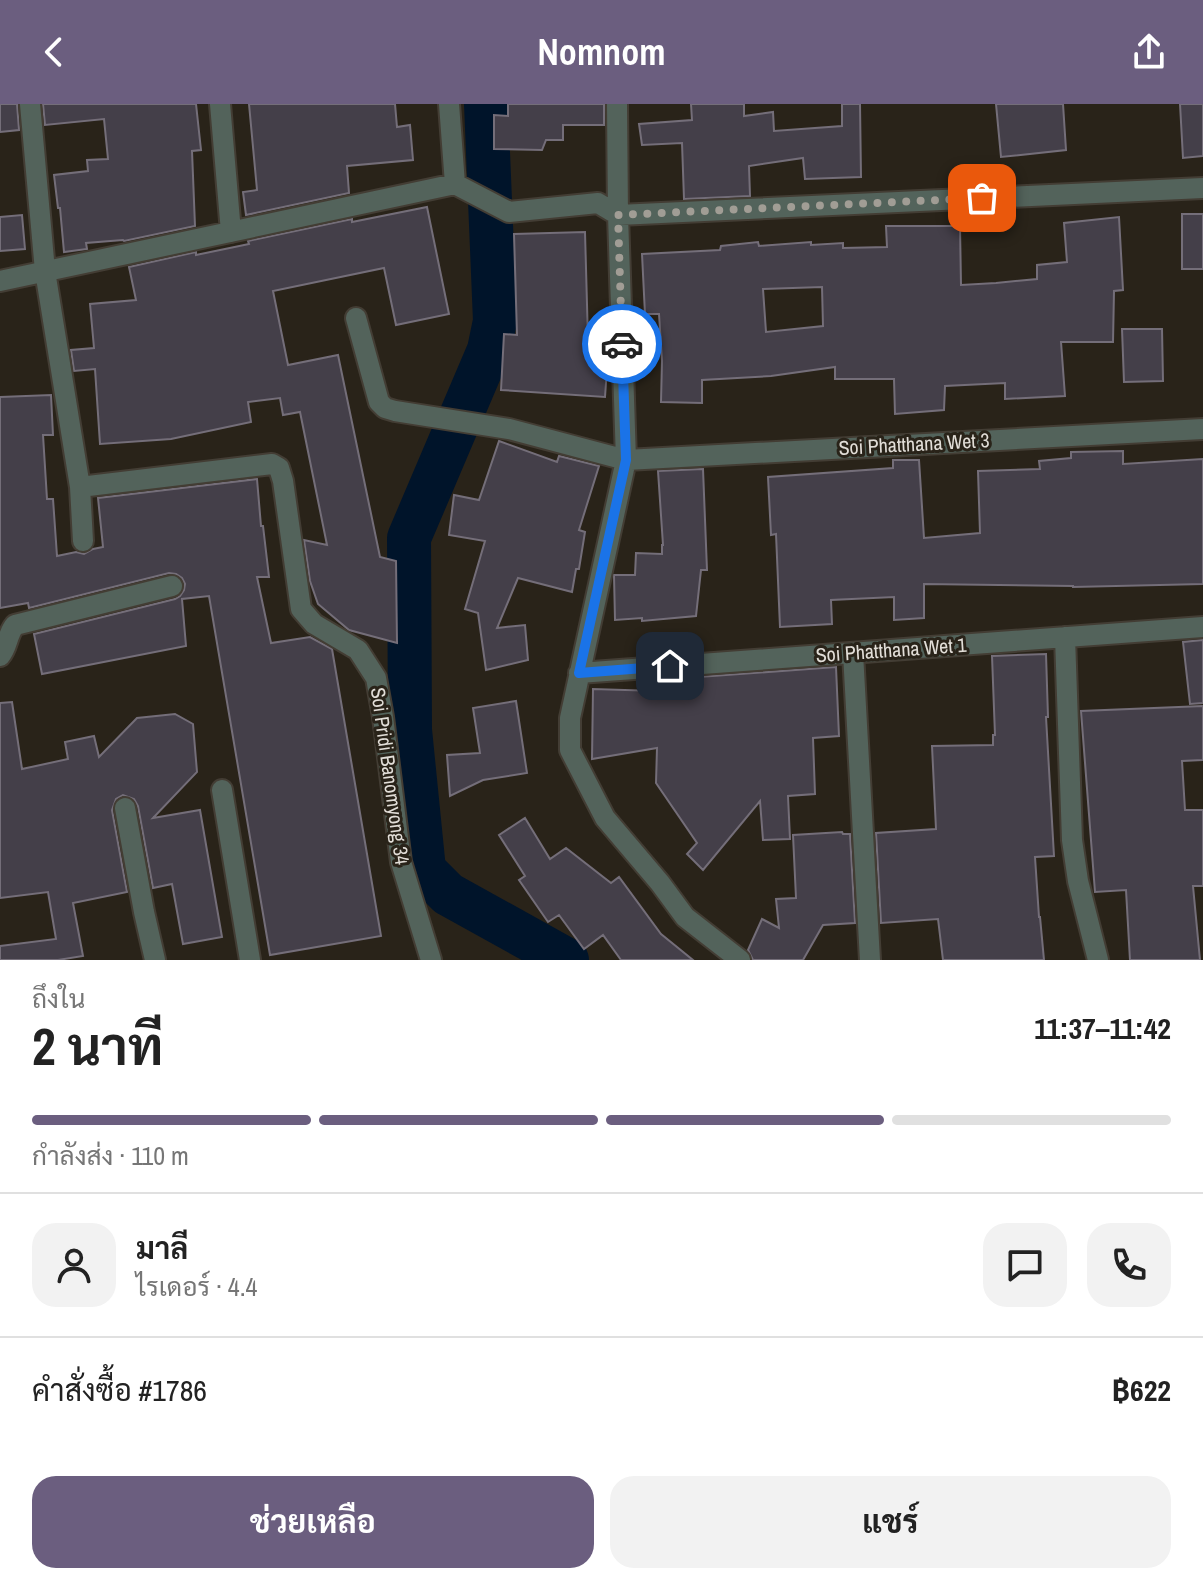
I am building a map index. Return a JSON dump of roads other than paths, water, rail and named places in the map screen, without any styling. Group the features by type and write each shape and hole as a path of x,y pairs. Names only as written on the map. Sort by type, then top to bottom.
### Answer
{"street":[{"path":"30,104 45,271 80,487 83,541"},
{"path":"220,104 231,232"},
{"path":"449,104 455,184"},
{"path":"617,104 626,460 570,718 570,750 605,818 685,917 740,960"},
{"path":"0,281 455,184 509,212 598,203 618,215 1203,188"},
{"name":"Soi Phatthana Wet 3","path":"356,318 379,402 385,408 509,429 626,460 1203,429"},
{"name":"Soi Pridi Banomyong 34","path":"80,487 272,464 279,468 301,609 314,624 358,650 376,678 401,862 425,959"},
{"path":"0,656 15,625 172,586"},
{"name":"Soi Phatthana Wet 1","path":"579,673 1203,627"},
{"path":"1065,637 1072,840 1078,881 1098,960"},
{"path":"853,653 870,960"},
{"path":"222,790 250,960"},
{"path":"125,808 155,960"}],"waterway":[{"path":"486,104 495,321 489,350 409,538 410,730 424,870 448,894 567,960"}]}
